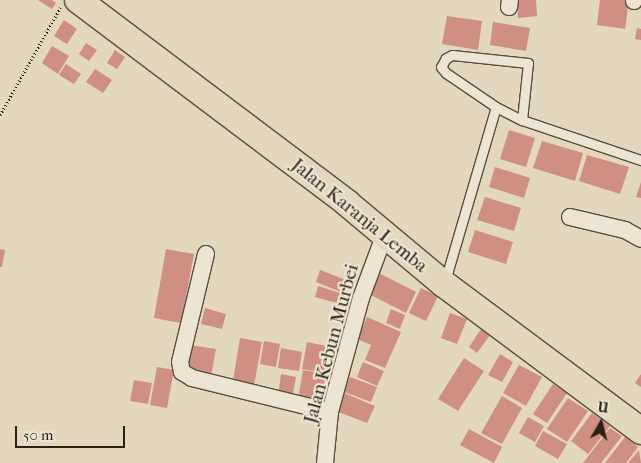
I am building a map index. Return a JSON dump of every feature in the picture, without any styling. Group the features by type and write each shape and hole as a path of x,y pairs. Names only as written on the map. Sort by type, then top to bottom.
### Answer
{"main road":[{"name":"Jalan Karanja Lemba","path":"78,0 347,204 444,284 641,431"}],"street":[{"path":"570,217 625,230 641,238"},
{"name":"Jalan Kebun Murbei","path":"325,463 330,412 361,298 384,236"},
{"path":"206,254 180,362 182,372 192,378 330,412"}],"lane":[{"path":"522,120 528,63 448,56 442,66 443,70 496,107 522,120 641,160"},
{"path":"444,284 496,107"}],"path":[{"path":"0,115 37,44 65,0"}],"building":[{"path":"38,0 52,0 56,3 52,9"},
{"path":"517,0 536,0 537,16 518,18"},
{"path":"600,0 629,0 625,29 597,25"},
{"path":"447,16 482,21 478,50 442,44"},
{"path":"64,20 77,29 67,44 54,36"},
{"path":"493,22 530,28 526,51 490,45"},
{"path":"637,28 641,29 641,40 635,39"},
{"path":"86,43 97,50 89,61 79,54"},
{"path":"52,46 69,56 58,74 42,63"},
{"path":"115,50 125,57 117,69 107,63"},
{"path":"66,64 81,74 74,84 59,75"},
{"path":"95,69 112,80 103,93 86,82"},
{"path":"509,130 535,138 526,167 500,159"},
{"path":"542,141 583,153 575,181 533,168"},
{"path":"587,155 629,167 620,194 579,181"},
{"path":"495,167 530,178 524,198 489,187"},
{"path":"641,182 641,198 636,197"},
{"path":"485,197 521,208 514,231 477,220"},
{"path":"475,230 513,242 506,264 468,252"},
{"path":"0,249 5,250 2,267 0,267"},
{"path":"166,249 194,254 181,323 154,318"},
{"path":"320,270 346,280 341,292 316,282"},
{"path":"379,273 416,292 406,313 369,294"},
{"path":"318,286 340,293 337,303 315,297"},
{"path":"421,288 438,296 426,321 409,313"},
{"path":"205,308 226,314 222,329 201,324"},
{"path":"391,309 405,315 400,329 386,323"},
{"path":"450,313 467,319 457,344 441,338"},
{"path":"367,317 401,332 385,368 365,360 371,345 357,339"},
{"path":"481,329 490,335 477,353 469,347"},
{"path":"240,338 262,342 254,385 233,381"},
{"path":"264,341 280,344 276,367 260,364"},
{"path":"307,342 331,347 326,373 302,369"},
{"path":"189,345 216,349 211,376 184,371"},
{"path":"281,348 302,352 299,371 278,368"},
{"path":"500,354 513,362 502,382 488,375"},
{"path":"464,358 484,371 458,411 438,399"},
{"path":"363,362 384,371 377,386 357,377"},
{"path":"519,365 542,377 526,406 503,393"},
{"path":"157,367 174,370 167,408 150,405"},
{"path":"303,370 326,374 321,403 298,399"},
{"path":"281,374 296,377 292,398 278,396"},
{"path":"641,374 641,387 635,383"},
{"path":"350,377 377,387 371,402 344,392"},
{"path":"134,380 152,383 148,404 130,401"},
{"path":"553,384 567,393 547,423 533,414"},
{"path":"344,393 375,406 367,423 336,411"},
{"path":"502,396 522,408 502,444 481,433"},
{"path":"568,398 588,411 567,442 547,429"},
{"path":"592,413 610,426 588,454 571,441"},
{"path":"528,417 544,426 535,442 519,433"},
{"path":"610,428 622,436 601,463 583,463"},
{"path":"469,429 502,447 494,463 460,445"},
{"path":"543,431 567,444 558,459 535,446"},
{"path":"625,437 638,447 626,463 605,463"},
{"path":"639,450 641,463 628,463"}]}
